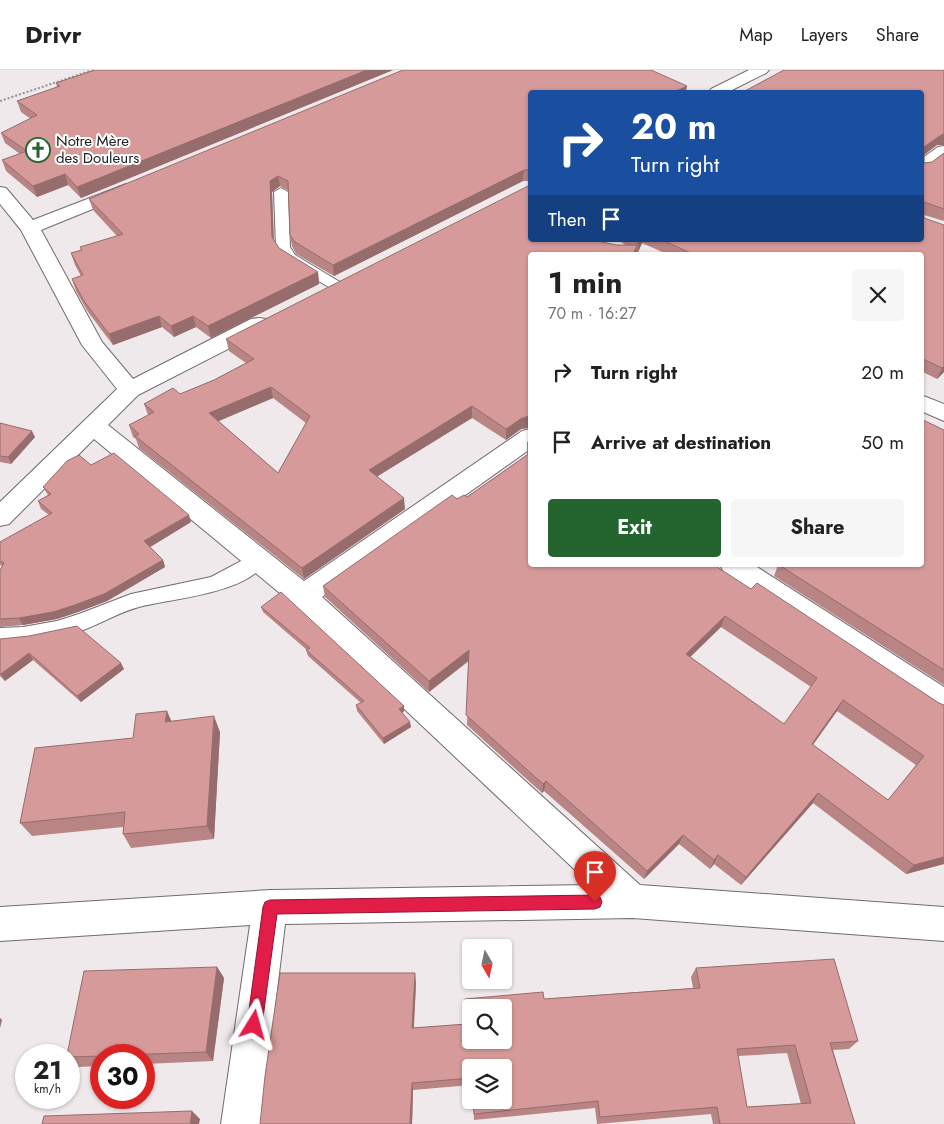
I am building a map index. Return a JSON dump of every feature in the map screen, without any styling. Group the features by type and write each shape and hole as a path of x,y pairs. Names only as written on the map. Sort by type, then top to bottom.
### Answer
{"street":[{"path":"721,90 761,70"},
{"path":"924,165 943,153"},
{"path":"30,228 139,183"},
{"path":"0,192 30,228 93,346 130,390"},
{"path":"0,517 92,425 130,390 277,314"},
{"path":"92,425 303,596 633,901"},
{"path":"303,596 528,438"},
{"path":"737,567 944,703"},
{"path":"0,924 270,907 633,901 944,924"},
{"path":"242,1124 270,907"}],"lane":[{"path":"281,192 283,246 289,258 336,285"},
{"path":"0,636 22,635 70,626 111,608 140,599 219,583 241,573 258,559"}],"path":[{"path":"0,101 93,70"}],"building":[{"path":"95,70 367,70 77,187 65,174 33,186 2,160 27,151 1,133 37,115 17,101 60,86 56,83"},
{"path":"403,70 651,70 687,86 678,90 528,90 528,170 524,170 333,265 295,242 290,235 288,181 278,176 270,181 272,237 279,248 318,272 208,326 193,316 171,326 159,316 109,334 84,301 72,279 83,275 71,253 82,250 80,247 123,234 89,199"},
{"path":"784,70 944,70 944,134 924,147 924,90 747,90"},
{"path":"944,153 944,209 924,202 924,163 932,162"},
{"path":"528,186 528,242 602,242 616,245 637,245 634,252 528,252 528,416 522,418 506,429 472,406 369,470 404,498 302,568 135,436 139,434 129,425 154,412 144,404 173,388 180,394 214,380 254,359 226,339","holes":["271,387 310,416 278,473 209,413"]},
{"path":"924,218 944,225 944,366 942,368 924,359 924,252 688,252 666,242 924,242"},
{"path":"924,420 944,430 944,670 782,567 924,567"},
{"path":"0,423 32,431 8,457 0,456"},
{"path":"114,453 189,515 144,541 163,560 104,594 75,605 53,612 0,619 0,570 4,563 0,561 0,542 52,513 38,501 51,494 43,487 67,461 79,455 91,465"},
{"path":"528,454 528,567 717,567 751,589 757,583 944,705 944,857 914,865 818,793 746,877 718,855 714,860 683,835 647,871 546,781 543,784 466,715 469,650 429,681 323,586 452,495 457,499 464,495 467,497","holes":["725,616 817,678 784,724 686,654","843,700 924,756 888,800 812,744"]},
{"path":"281,592 404,706 399,709 410,722 383,738 356,705 364,701 306,650 310,648 261,607"},
{"path":"77,626 121,663 77,696 29,653 0,673 0,639 29,636"},
{"path":"167,711 165,722 214,716 207,826 123,834 125,812 20,823 35,748 133,738 136,714"},
{"path":"834,959 858,1041 830,1043 855,1124 720,1124 717,1107 600,1117 598,1101 474,1114 474,1109 512,1109 512,1059 462,1059 462,1079 412,1083 410,1124 260,1124 280,973 415,973 412,1028 462,1024 462,1049 512,1049 512,999 465,999 543,992 544,999 700,988 696,968","holes":["795,1045 811,1103 747,1107 737,1049"]},
{"path":"217,967 206,1052 155,1054 155,1044 90,1044 90,1056 80,1057 80,1044 69,1044 84,971"},
{"path":"192,1111 190,1124 42,1124 44,1116"}],"place":[{"name":"Notre Mère des Douleurs","path":"38,150"}],"route":[{"path":"254,1025 270,907 595,902"}]}
